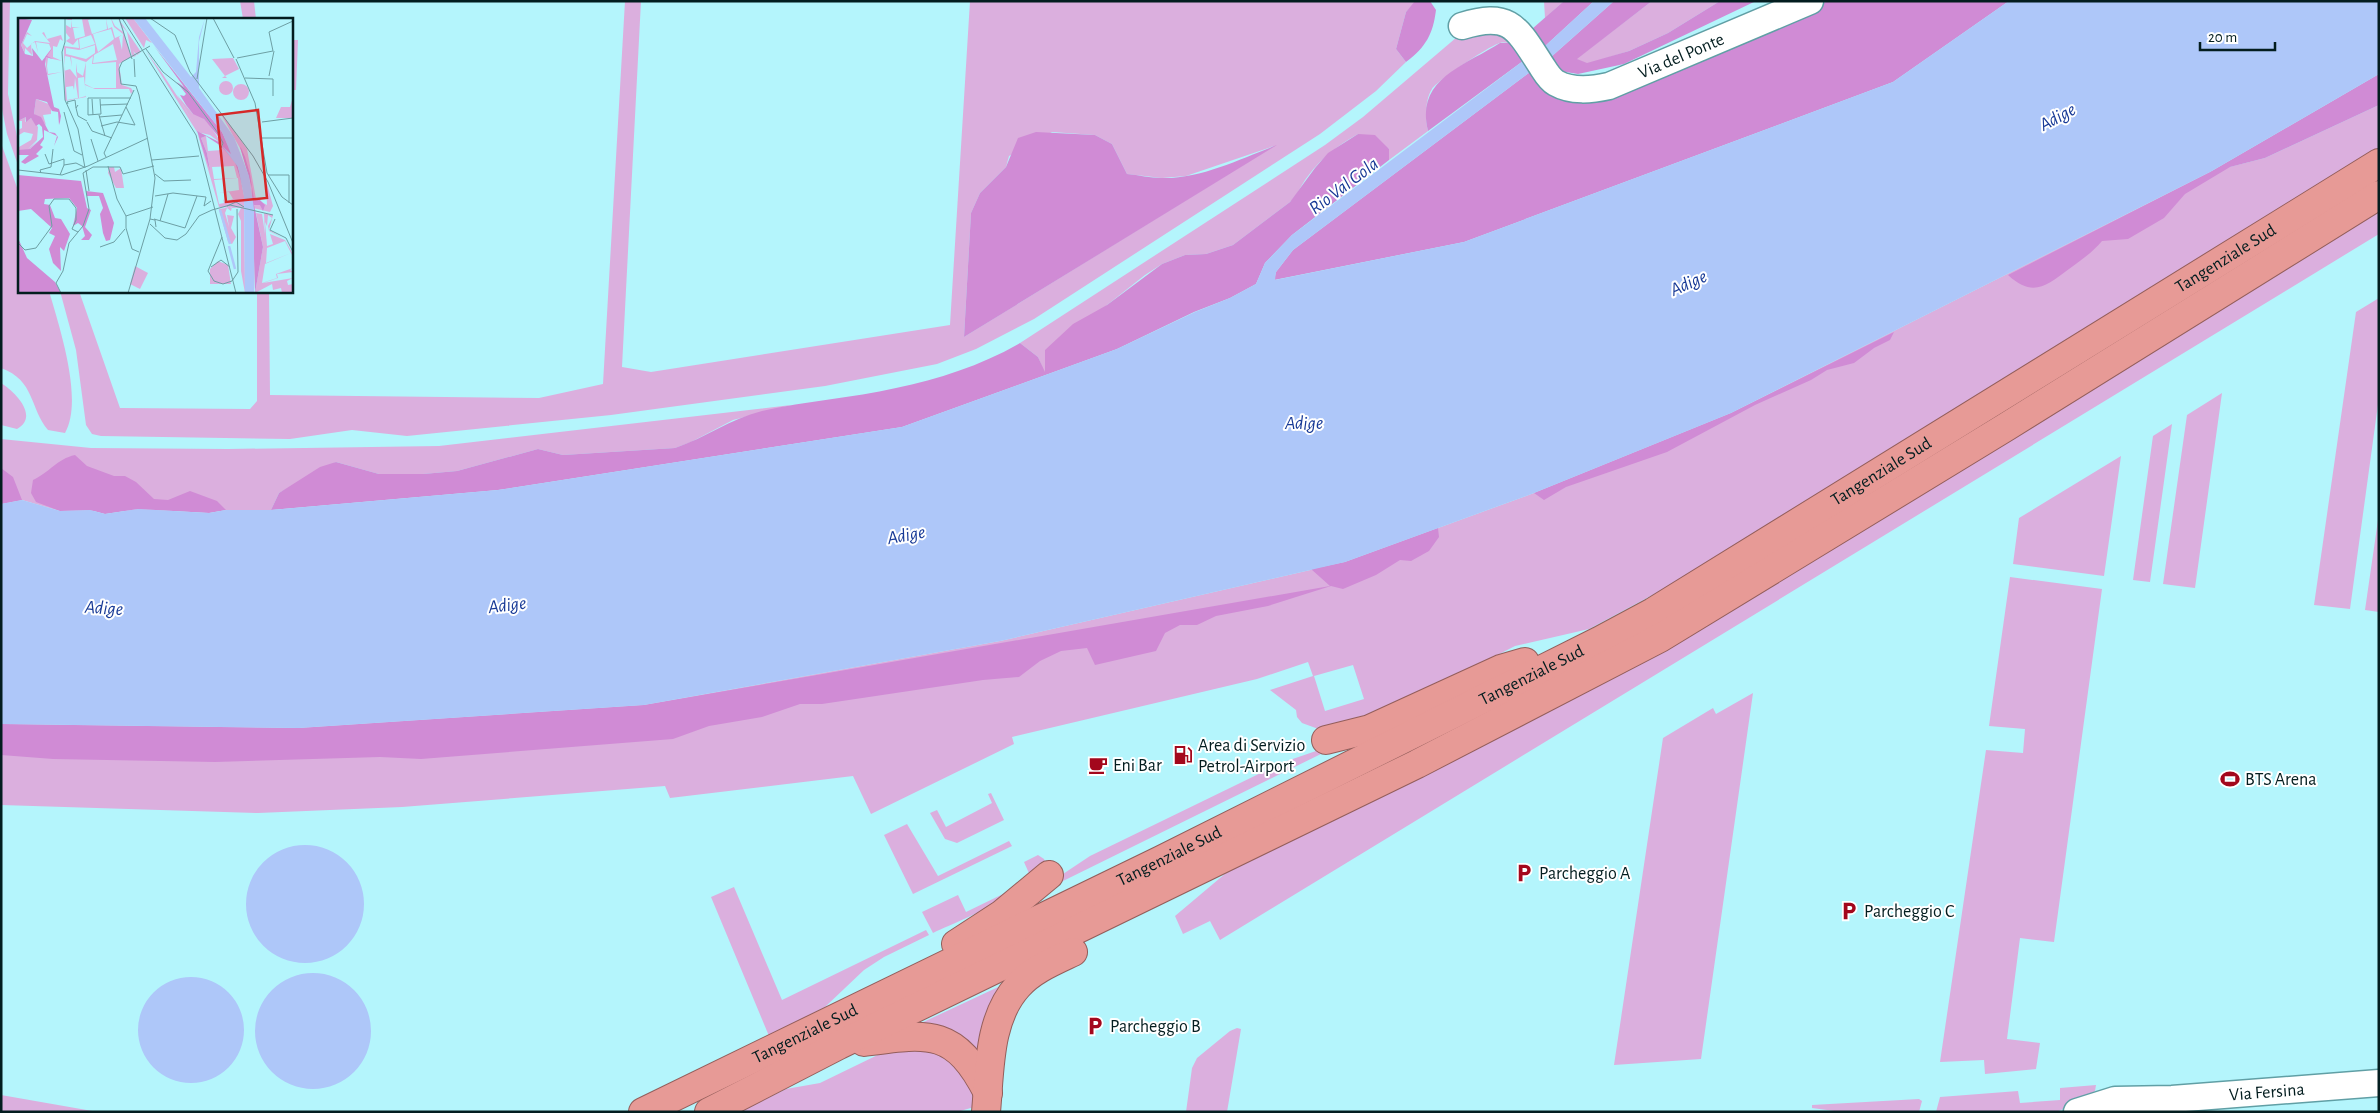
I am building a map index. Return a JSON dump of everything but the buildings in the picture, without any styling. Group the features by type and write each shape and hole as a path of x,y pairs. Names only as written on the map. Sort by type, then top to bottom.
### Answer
{"highway":[{"name":"Tangenziale Sud","path":"643,1112 1161,860 1599,641 1687,591 2379,163"},
{"name":"Tangenziale Sud","path":"708,1112 839,1045 1417,764 1660,638 2006,427 2379,195"},
{"path":"1326,740 1370,730 1501,669 1599,641"},
{"path":"987,1102 991,1055 998,1018 1017,987 1045,966 1165,907 1217,861"},
{"path":"873,1000 1002,914 1049,875"},
{"path":"839,1045 903,1036 932,1037 942,1040 959,1050 972,1064 987,1102"}],"street":[{"name":"Via del Ponte","path":"1462,26 1480,20 1509,24 1522,36 1550,78 1573,89 1596,88 1609,86 1810,1"},
{"name":"Via Fersina","path":"2076,1112 2115,1100 2156,1100 2379,1083"},
{"name":"Via Fersina","path":"2130,1112 2156,1100"}],"shaded area":[{"path":"1,1 10,1 8,94 18,141 18,165 7,134 1,104"},
{"path":"240,1 254,1 256,18 243,18"},
{"path":"625,1 641,1 622,367 651,372 950,325 970,1 1416,1 1406,12 1396,49 1406,62 1376,91 1320,134 1034,319 976,349 937,364 825,386 611,415 407,436 352,430 290,439 101,436 92,434 86,425 76,350 60,292 79,292 120,408 250,409 257,401 257,292 269,292 270,395 539,398 603,384","holes":["1052,132 1095,135 1112,144 1127,174 1162,178 1186,176 1274,146 964,337 971,213 980,193 1006,167 1009,156"]},
{"path":"1415,1 1430,1 1436,10 1433,26 1427,39 1419,51 1406,62 1396,49 1406,12"},
{"path":"1544,1 1564,1 1545,18"},
{"path":"1564,1 1594,1 1544,47 1532,29"},
{"path":"1614,1 1652,1 1577,59 1587,63 1629,51 1668,33 1720,1 1756,1 1624,64 1578,74 1560,71 1551,57"},
{"path":"1652,1 1720,1 1668,33 1629,51 1587,64 1576,59"},
{"path":"1828,1 2009,1 1893,82 1464,242 1274,280 1276,272 1293,250 1530,72 1546,91 1554,96 1582,99 1605,95"},
{"path":"1496,32 1512,43 1494,45 1436,85 1430,93 1427,104 1426,121 1428,131 1389,160 1389,149 1358,134 1351,138 1330,152 1318,163 1290,202 1233,245 1206,254 1185,255 1162,264 1145,275 1107,305 1045,374 1038,357 1020,343 1325,145 1363,117 1457,37"},
{"path":"292,40 298,40 296,90 292,90"},
{"path":"1500,43 1512,43 1523,61 1428,131 1426,113 1429,99 1436,86 1458,67"},
{"path":"2379,74 2379,105 2265,158 2230,167 2185,194 2164,218 2128,239 2102,241 2086,256 2046,284 2032,288 2017,282 2008,275 2210,172"},
{"path":"2379,105 2379,148 1673,584 1589,629 1515,646 1388,711 1324,731 1302,723 1297,717 1296,710 1270,690 1313,676 1308,662 1257,679 1012,737 1014,744 871,814 853,776 670,798 665,786 402,807 258,813 1,805 1,724 299,728 644,705 1000,641 1345,562 1534,493 1731,413 2210,172 2265,158","holes":["1353,665 1364,699 1325,711 1314,676"]},
{"path":"1036,132 1095,135 1112,144 1127,174 1158,178 1192,175 1277,145 964,337 971,213 980,193 1006,167 1018,138"},
{"path":"1358,134 1375,135 1389,149 1389,160 1292,235 1265,263 1256,284 1230,298 1194,312 1117,349 902,427 498,490 271,510 279,493 320,467 336,462 379,474 423,474 457,471 538,449 563,455 675,448 750,414 879,391 928,380 975,365 1020,343 1038,357 1045,372 1045,350 1073,324 1107,305 1162,264 1185,255 1206,254 1233,245 1290,202 1328,153"},
{"path":"1,143 18,190 18,292 49,292 68,363 72,402 70,419 65,433 48,430 42,422 26,387 12,373 1,368"},
{"path":"2379,211 2379,234 1220,940 1210,921 1183,934 1175,916 1226,873 1524,724 1663,651"},
{"path":"2379,298 2379,397 2350,609 2314,605 2356,312"},
{"path":"1894,332 1890,340 1874,348 1854,363 1827,370 1811,380 1755,405 1667,452 1566,487 1544,500 1534,493 1731,413"},
{"path":"1,383 18,398 25,411 26,417 23,424 17,429 1,425"},
{"path":"2222,393 2195,588 2163,584 2187,415"},
{"path":"791,405 733,420 691,442 675,448 563,455 538,449 457,471 423,474 379,474 336,462 279,493 271,510 60,511 22,500 1,504 1,439 91,448 228,449 439,446"},
{"path":"2172,424 2150,582 2133,580 2153,436"},
{"path":"75,455 87,466 114,476 125,476 136,482 154,499 168,500 190,491 217,501 226,510 209,513 138,509 105,514 90,510 60,511 36,502 31,493 33,480 63,459"},
{"path":"2121,456 2104,576 2013,564 2019,518"},
{"path":"1,468 13,477 22,500 1,504"},
{"path":"2379,513 2379,612 2365,610"},
{"path":"1438,528 1439,537 1429,551 1411,561 1400,560 1376,575 1343,589 1331,586 1268,606 1216,616 1197,625 1180,625 1165,633 1156,651 1095,665 1087,648 1061,651 1040,661 1019,677 983,680 822,704 800,704 762,717 709,726 673,739 421,759 380,757 215,762 53,759 1,755 1,724 299,728 644,705 1330,586 1311,569 1345,562"},
{"path":"2010,577 2102,589 2054,942 2020,938 2007,1039 2040,1043 2036,1069 1985,1074 1984,1060 1940,1062 1986,750 2023,753 2025,729 1989,726"},
{"path":"1753,693 1701,1059 1614,1065 1663,738 1713,708 1716,714"},
{"path":"1316,751 1327,751 1061,882 1063,874 1090,856 1281,763"},
{"path":"991,793 1004,820 957,843 945,839 930,813 937,810 946,827 992,803 988,794"},
{"path":"907,824 938,876 1009,841 1012,846 913,894 884,835"},
{"path":"1038,855 1044,859 1046,864 1040,874 1028,884 996,904 933,933 922,912 958,895 966,912 1032,880 1024,862"},
{"path":"734,887 782,1000 926,930 929,935 884,957 864,970 825,1007 769,1036 711,897"},
{"path":"1011,981 983,1061 917,1025"},
{"path":"1237,1028 1241,1029 1227,1112 1186,1112 1192,1068 1197,1058 1230,1031"},
{"path":"910,1045 953,1059 974,1093 974,1107 957,1112 739,1112 786,1089 820,1083 890,1049"},
{"path":"2096,1085 2095,1091 2080,1102 2056,1112 1936,1112 1940,1097 2018,1091 2020,1103 2060,1100 2060,1088"},
{"path":"1,1095 98,1112 1,1112"},
{"path":"1919,1099 1922,1101 1919,1112 1842,1112 1812,1108 1812,1105"}],"water":[{"path":"1594,1 1614,1 1551,57 1544,47"},
{"name":"Adige","path":"2009,1 2379,1 2379,74 2210,172 1731,413 1534,493 1345,562 1000,641 644,705 299,728 1,724 1,504 22,500 60,511 90,510 105,514 138,509 209,513 226,510 271,510 498,490 902,427 1117,349 1195,312 1230,298 1256,284 1265,263 1292,235 1523,61 1530,72 1293,250 1276,272 1275,280 1464,242 1893,82"},
{"path":"305,845 328,849 347,862 360,881 364,904 360,927 347,946 328,959 305,963 282,959 263,946 250,927 246,904 250,881 263,862 282,849"},
{"path":"313,973 335,978 354,990 366,1009 371,1031 366,1053 354,1072 335,1084 313,1089 291,1084 272,1072 260,1053 255,1031 260,1009 272,990 291,978"},
{"path":"191,977 211,981 228,993 240,1010 244,1030 240,1050 228,1067 211,1079 191,1083 171,1079 154,1067 142,1050 138,1030 142,1010 154,993 171,981"}],"place":[{"name":"Area di Servizio Petrol-Airport","path":"1183,755"},
{"name":"Eni Bar","path":"1098,765"},
{"name":"BTS Arena","path":"2230,779"},
{"name":"Parcheggio A","path":"1524,873"},
{"name":"Parcheggio C","path":"1849,911"},
{"name":"Parcheggio B","path":"1095,1026"}],"water label":[{"name":"Rio Val Gola","path":"1343,185"}]}
